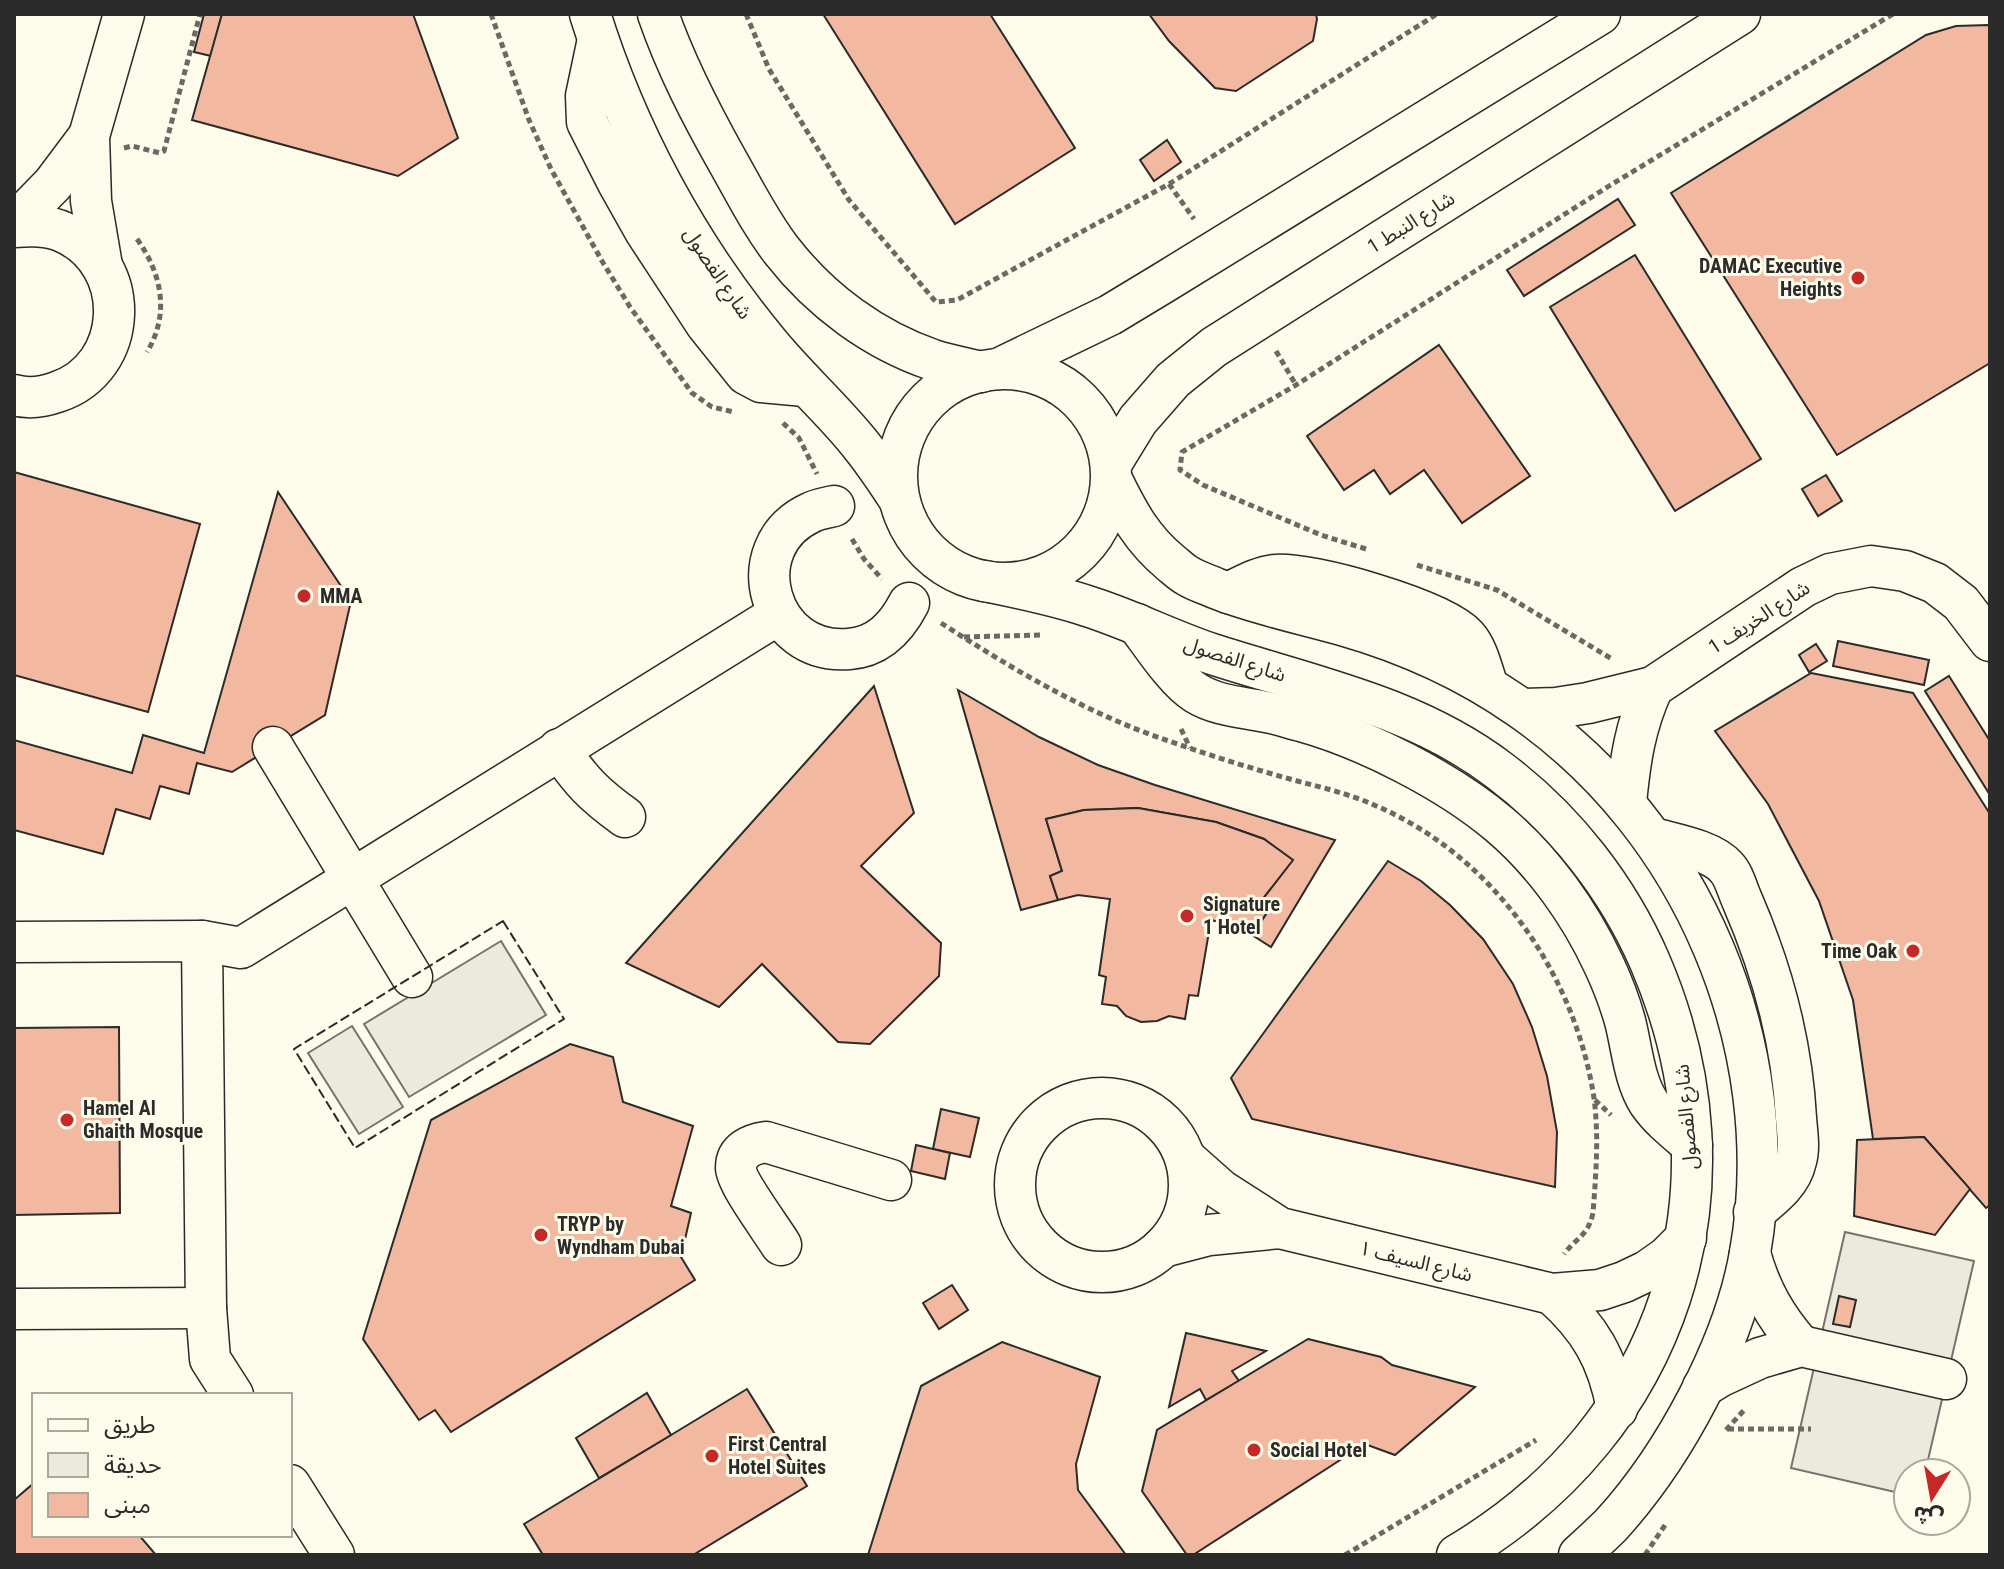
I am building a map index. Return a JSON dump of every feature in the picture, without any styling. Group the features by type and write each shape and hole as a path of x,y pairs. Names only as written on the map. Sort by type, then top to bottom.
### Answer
{"street":[{"path":"14,395 44,396 67,389 85,377 99,362 111,339 115,314 112,289 102,266 91,201 106,143 124,14"},
{"path":"658,14 672,54 708,127 781,250 812,286 849,317 890,342 934,360 989,370 1030,372 1060,385 1085,405 1102,433 1112,472 1130,517 1155,550 1187,576 1228,593 1345,625 1394,642 1442,662 1523,709 1577,754 1626,803 1653,838 1688,894 1717,953 1738,1016 1753,1080 1759,1145 1750,1253 1737,1304 1703,1387 1680,1429 1649,1478 1612,1524 1579,1555"},
{"path":"672,54 681,14"},
{"path":"1112,472 1107,505 1097,529 1081,550 1061,567 1038,578 1011,582 985,581 956,571 930,553 911,528 899,499 897,472 901,444 913,419 931,397 954,381 1055,343 1110,315 1600,14"},
{"name":"شارع النبط 1","path":"1112,472 1138,420 1173,380 1214,347 1740,14"},
{"name":"شارع الفصول","path":"594,27 649,161 697,245 767,342 857,440 899,499"},
{"path":"14,225 53,184 106,143"},
{"path":"14,225 63,232 85,246 102,266"},
{"path":"834,506 811,512 791,526 777,545 769,568 770,592 779,614 794,633 814,645 837,650 861,648 882,638 899,622 909,603"},
{"name":"شارع الخريف 1","path":"1523,709 1588,703 1653,687 1803,587 1830,574 1871,566 1905,571 1935,583 1961,603 1990,641"},
{"name":"شارع الفصول","path":"985,581 1087,606 1209,653 1394,711 1449,737 1501,771 1554,818 1600,873 1638,934 1666,999 1684,1069 1692,1145 1692,1189 1686,1238 1671,1298 1648,1356 1617,1409 1569,1468 1512,1519 1457,1555"},
{"path":"14,942 202,941 241,948 779,614"},
{"path":"1626,803 1633,742 1640,714 1653,687"},
{"path":"273,747 412,977"},
{"path":"559,749 594,795 625,817"},
{"path":"202,941 206,1308 210,1359 232,1393"},
{"path":"1111,1098 1132,1103 1165,1124 1186,1159 1189,1197 1184,1216 1163,1247 1149,1259 1129,1268 1092,1272 1059,1260 1034,1240 1018,1210 1015,1171 1021,1152 1038,1125 1067,1105 1088,1099 1111,1098"},
{"path":"781,1245 736,1169 740,1154 752,1144 766,1142 891,1180"},
{"name":"شارع السيف ١","path":"1186,1159 1221,1190 1280,1228 1552,1294"},
{"name":"شارع السيف ١","path":"1163,1247 1209,1235 1280,1228"},
{"path":"1552,1294 1600,1290 1624,1282 1667,1257 1686,1238"},
{"path":"1750,1253 1764,1294 1780,1322 1801,1346"},
{"path":"1552,1294 1583,1324 1595,1343 1613,1386 1617,1409"},
{"path":"14,1309 206,1308"},
{"path":"1703,1387 1750,1362 1801,1346 1946,1379"},
{"path":"292,1488 334,1555"}],"path":[{"path":"106,143 160,153 164,151 200,14"},
{"path":"491,14 529,120 563,192 630,307 692,393 712,407 735,412"},
{"path":"746,14 769,69 849,200 936,302 957,300 1169,184 1437,14"},
{"path":"1380,553 1321,535 1203,485 1180,470 1182,452 1296,385 1609,186 1893,14"},
{"path":"134,235 150,259 161,296 161,316 154,341 143,360"},
{"path":"775,420 799,438 864,559 909,603 1030,679 1108,718 1190,748 1373,804 1415,826 1458,856 1508,906 1549,965 1565,997 1588,1065 1594,1100 1598,1140 1591,1224 1565,1253 1552,1294"},
{"path":"1409,562 1497,590 1599,650 1653,687"},
{"path":"963,637 1054,637"},
{"path":"1180,726 1190,748"},
{"path":"1594,1100 1613,1117"},
{"path":"1727,1429 1811,1429"},
{"path":"1345,1555 1542,1437"}],"green space":[{"path":"501,941 546,1015 409,1097 364,1024"},
{"path":"352,1026 403,1107 359,1134 308,1053"}],"shaded area":[{"path":"1845,1232 1974,1261 1929,1457 1892,1457 1892,1491 1791,1468"}],"building":[{"path":"204,14 222,14 211,56 194,52"},
{"path":"222,14 413,14 458,138 398,176 192,120"},
{"path":"823,14 990,14 1075,148 955,224"},
{"path":"1149,14 1316,14 1317,19 1313,41 1236,91 1215,88 1169,41"},
{"name":"DAMAC Executive Heights","path":"1988,25 1990,363 1837,455 1671,193 1926,35 1956,26"},
{"path":"1167,140 1181,162 1154,181 1140,160"},
{"path":"1618,199 1635,225 1524,296 1507,270"},
{"path":"1635,255 1761,459 1675,511 1550,307"},
{"path":"1439,345 1530,476 1462,523 1424,470 1390,494 1374,470 1344,490 1307,436"},
{"path":"14,472 200,524 148,712 14,675"},
{"path":"1826,475 1842,501 1818,516 1802,489"},
{"path":"278,492 351,601 325,715 232,772 197,763 189,794 160,786 150,819 116,809 103,854 14,830 14,740 132,773 143,735 204,753"},
{"path":"1838,641 1929,660 1924,685 1833,666"},
{"path":"1816,644 1827,661 1809,672 1799,655"},
{"name":"Time Oak","path":"1811,673 1913,693 1990,814 1990,1205 1986,1208 1924,1137 1873,1139 1853,1000 1819,901 1768,804 1715,731"},
{"path":"1949,676 1990,741 1990,795 1925,691"},
{"path":"874,686 914,813 861,866 941,943 939,976 870,1044 838,1042 762,964 719,1007 626,963"},
{"path":"958,690 1039,737 1098,765 1335,840 1271,947 1252,935 1268,911 1258,905 1292,861 1264,839 1216,822 1138,808 1084,810 1046,819 1062,871 1050,876 1058,900 1021,910"},
{"name":"Signature 1 Hotel","path":"1138,808 1216,822 1264,839 1293,860 1258,905 1268,911 1252,935 1240,927 1211,920 1198,996 1189,995 1185,1019 1169,1016 1141,1022 1126,1016 1117,1006 1102,1004 1106,977 1099,975 1110,899 1078,895 1058,900 1050,876 1062,871 1046,819 1084,810"},
{"path":"1388,861 1421,881 1450,905 1483,939 1513,984 1532,1027 1547,1076 1557,1132 1555,1187 1252,1119 1231,1078"},
{"name":"Hamel Al Ghaith Mosque","path":"119,1027 120,1213 14,1215 14,1028"},
{"name":"TRYP by Wyndham Dubai","path":"570,1044 613,1057 623,1102 693,1126 671,1206 691,1213 681,1257 695,1280 451,1432 435,1410 419,1420 363,1339 431,1120"},
{"path":"941,1109 979,1118 970,1157 933,1149"},
{"path":"1924,1137 1970,1189 1935,1235 1854,1216 1857,1140"},
{"path":"916,1145 950,1153 945,1179 911,1171"},
{"path":"952,1285 968,1310 939,1329 923,1303"},
{"path":"1839,1296 1856,1300 1850,1327 1833,1324"},
{"path":"1186,1333 1266,1351 1232,1371 1239,1381 1206,1400 1200,1389 1169,1407"},
{"name":"Social Hotel","path":"1308,1339 1381,1357 1392,1365 1475,1387 1395,1455 1365,1444 1193,1555 1187,1555 1142,1491 1157,1430"},
{"path":"1002,1342 1100,1377 1076,1464 1078,1490 1126,1555 868,1555 921,1386"},
{"name":"First Central Hotel Suites","path":"747,1389 807,1486 693,1555 543,1555 524,1524"},
{"path":"647,1393 671,1435 599,1478 576,1438"},
{"path":"32,1485 32,1537 141,1537 156,1555 14,1555 14,1500"}],"fence":[{"path":"503,921 564,1019 355,1148 294,1049 503,921"}],"place":[{"name":"DAMAC Executive Heights","path":"1858,278"},
{"name":"MMA","path":"304,596"},
{"name":"Signature 1 Hotel","path":"1187,916"},
{"name":"Time Oak","path":"1913,951"},
{"name":"Hamel Al Ghaith Mosque","path":"67,1120"},
{"name":"TRYP by Wyndham Dubai","path":"541,1235"},
{"name":"Social Hotel","path":"1254,1450"},
{"name":"First Central Hotel Suites","path":"712,1456"}]}
